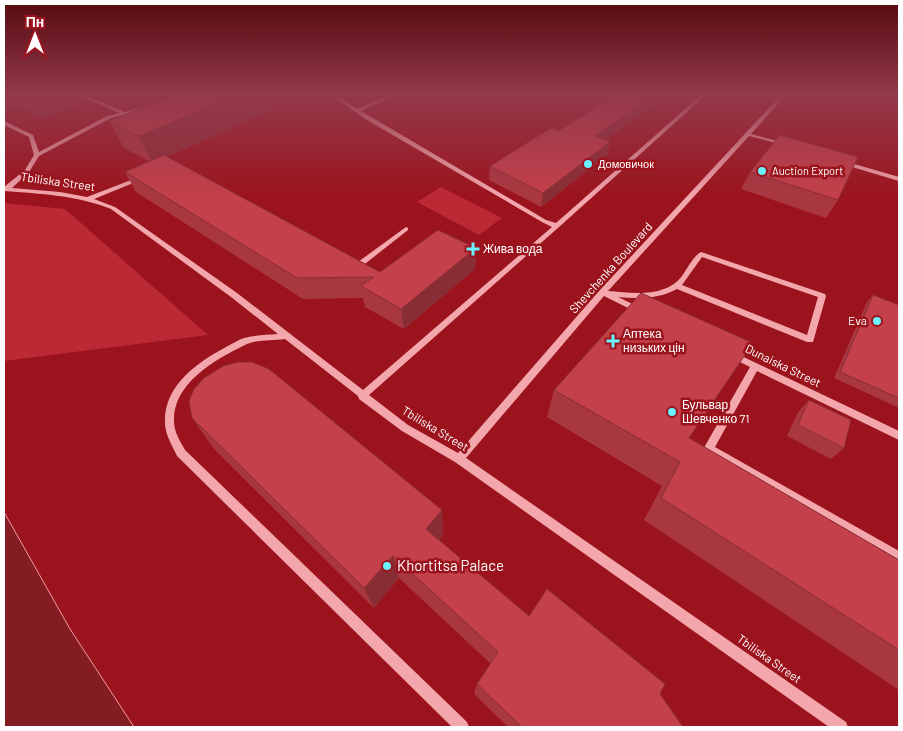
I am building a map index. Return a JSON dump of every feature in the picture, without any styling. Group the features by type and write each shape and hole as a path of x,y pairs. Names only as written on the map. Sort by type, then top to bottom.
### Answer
{"street":[{"path":"17,129 31,136 37,155"},
{"path":"6,189 27,171 37,155 86,129"},
{"path":"388,129 536,216 557,226"},
{"path":"362,396 666,129"},
{"name":"Shevchenka Boulevard","path":"459,459 602,293 755,129"},
{"path":"750,135 790,147"},
{"path":"836,160 899,179"},
{"path":"87,198 150,175"},
{"name":"Tbiliska Street","path":"6,189 87,198 113,208 287,336 405,428 459,459 841,727"},
{"path":"340,255 358,264 406,229"},
{"path":"602,293 637,296 660,293 677,286 701,254 822,296 810,340 677,286"},
{"path":"602,293 647,315"},
{"path":"287,336 245,341 198,369 175,396 170,411 169,426 172,440 182,453 462,727"},
{"name":"Dunaiska Street","path":"719,349 899,436"},
{"path":"755,366 709,449 899,557"}],"shaded area":[{"path":"441,187 502,218 479,235 417,202"},
{"path":"4,203 65,209 208,335 4,361"},
{"path":"4,512 70,629 134,727 4,727"}],"building":[{"path":"125,129 155,129 139,136"},
{"path":"549,129 559,131 562,129 605,129 595,136 610,142 543,193 490,166"},
{"path":"780,135 858,157 838,200 750,172"},
{"path":"164,155 380,272 438,230 476,248 401,309 361,286 374,277 297,278 125,172"},
{"path":"641,293 753,343 689,438 899,560 899,650 661,498 680,462 554,390"},
{"path":"873,295 899,305 899,398 840,372"},
{"name":"Khortitsa Palace","path":"238,362 252,362 269,369 442,510 426,529 529,616 547,589 665,684 660,694 683,727 522,727 477,684 498,652 393,556 364,588 192,418 189,401 194,389 204,378 223,366"},
{"path":"809,400 851,420 844,448 798,425"}],"place":[{"name":"Домовичок","path":"588,164"},
{"name":"Auction Export","path":"762,171"},
{"name":"Жива вода","path":"473,249"},
{"name":"Eva","path":"877,321"},
{"name":"Аптека низьких цін","path":"613,341"},
{"name":"Бульвар Шевченко 71","path":"672,412"},
{"name":"Khortitsa Palace","path":"387,566"}]}
